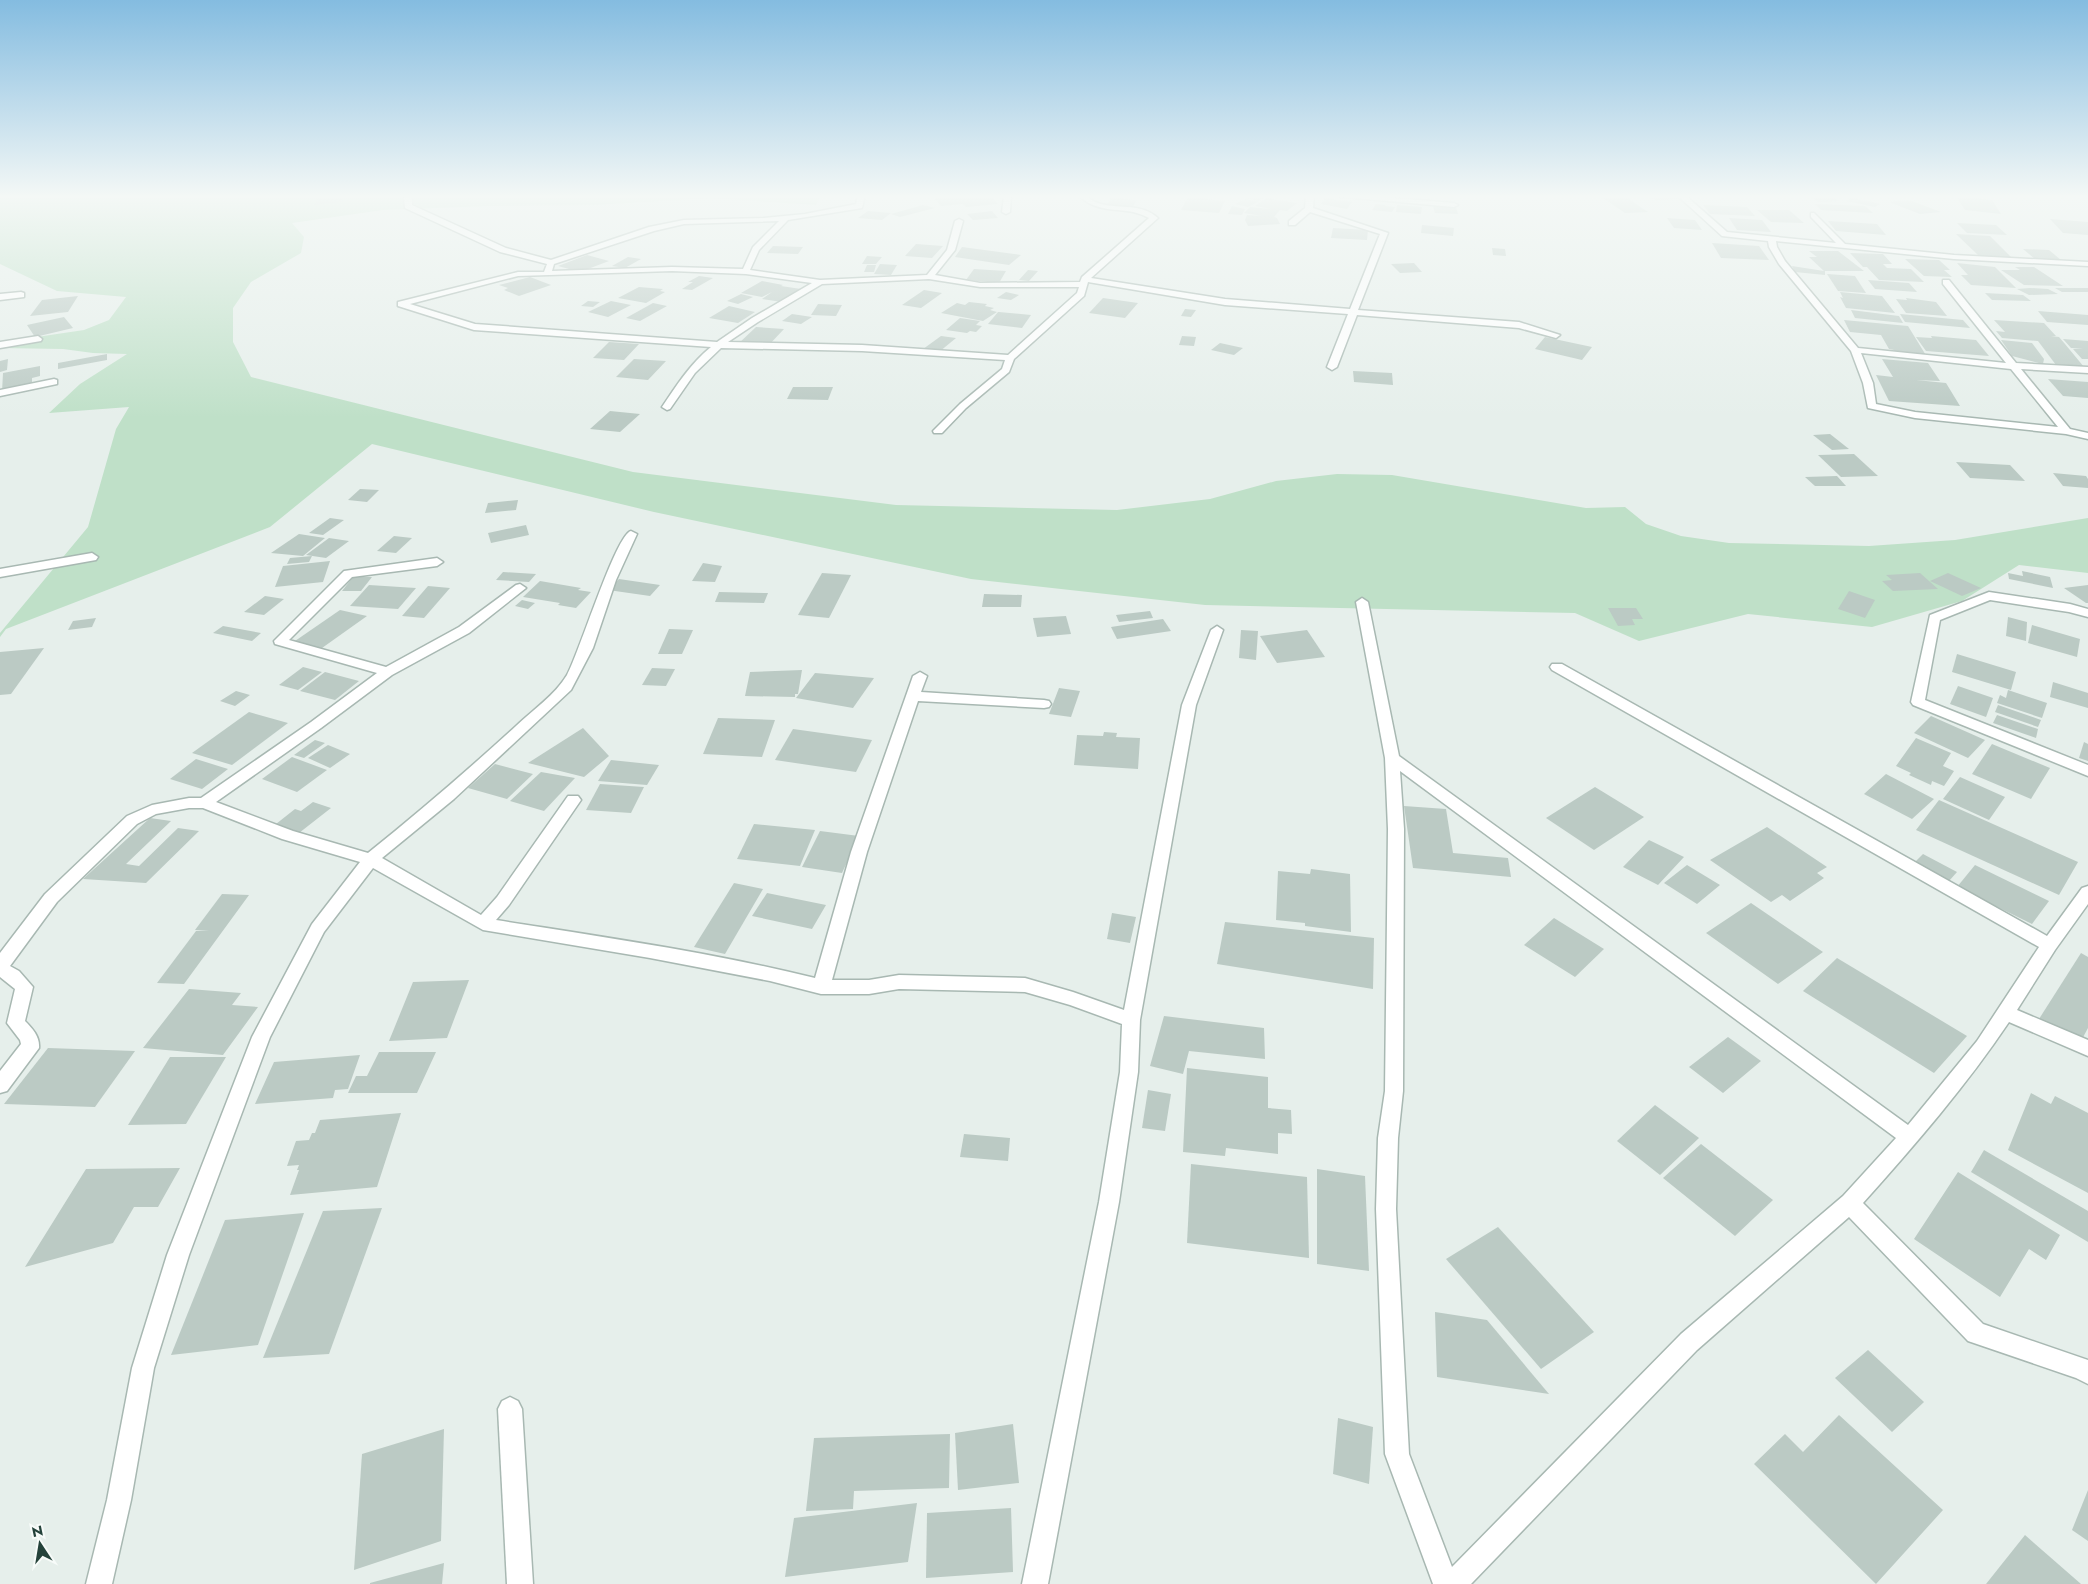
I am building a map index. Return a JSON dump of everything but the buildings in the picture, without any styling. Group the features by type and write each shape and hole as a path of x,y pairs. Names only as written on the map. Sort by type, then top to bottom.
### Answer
{"street":[{"path":"547,274 548,270"},
{"path":"649,270 518,274 401,304 474,327 720,345 862,348 1010,358"},
{"path":"695,270 746,272 820,282 929,277 980,285 1084,282 1225,302 1519,325 1556,335"},
{"path":"929,277 935,270"},
{"path":"938,431 963,406 1006,370 1010,358 1081,294 1084,282 1097,270"},
{"path":"1332,367 1370,270"},
{"path":"1789,270 1855,350 1868,383 1871,406 1915,415 2066,431 2088,436"},
{"path":"667,407 695,366 720,345 751,323 820,282"},
{"path":"1946,282 2066,431"},
{"path":"0,297 21,295"},
{"path":"0,345 38,339"},
{"path":"1855,350 2012,366 2088,370"},
{"path":"0,392 54,382"},
{"path":"99,1584 119,1500 143,1368 178,1255 261,1037 318,928 371,859 449,795 566,687 576,673 598,619 610,580 631,534"},
{"path":"0,573 92,557"},
{"path":"387,672 280,641 348,574 436,562"},
{"path":"204,803 316,725 387,672 464,630 520,588"},
{"path":"2088,613 2070,608 1989,596 1934,618 1918,702 2088,771"},
{"path":"1362,602 1392,758 1396,829 1394,1091 1388,1138 1386,1209 1397,1454 1446,1584"},
{"path":"1035,1584 1107,1211 1129,1072 1131,1020 1189,706 1217,630"},
{"path":"1557,667 2049,945"},
{"path":"821,987 859,852 920,676"},
{"path":"913,696 1044,704"},
{"path":"1392,758 1910,1137"},
{"path":"483,924 503,901 573,800"},
{"path":"0,1085 30,1048 31,1043 30,1038 16,1023 24,987 13,976 0,968 51,898 132,820 152,810 189,803 204,803 288,835 371,859 483,924 659,953 770,974 821,987 869,987 899,982 1025,985 1073,998 1131,1020"},
{"path":"1453,1584 1689,1342 1850,1203 1910,1137 1983,1046 2049,945 2088,892"},
{"path":"2006,1013 2088,1048"},
{"path":"1850,1203 1976,1333 2082,1369 2088,1373"},
{"path":"510,1409 520,1584"}],"green space":[{"path":"12,270 272,270 251,282 233,308 233,342 251,377 633,472 896,505 1117,510 1210,499 1276,481 1337,474 1392,475 1586,508 1625,507 1646,524 1681,536 1729,543 1869,546 1955,540 2088,518 2088,573 2019,565 1962,601 1872,627 1748,614 1639,641 1575,613 1205,605 971,579 654,512 372,444 270,527 6,629 0,637 0,633 88,527 116,429 129,407 49,413 80,384 127,354 93,353 63,349 0,348 30,338 84,330 109,320 126,297 57,291"}]}
